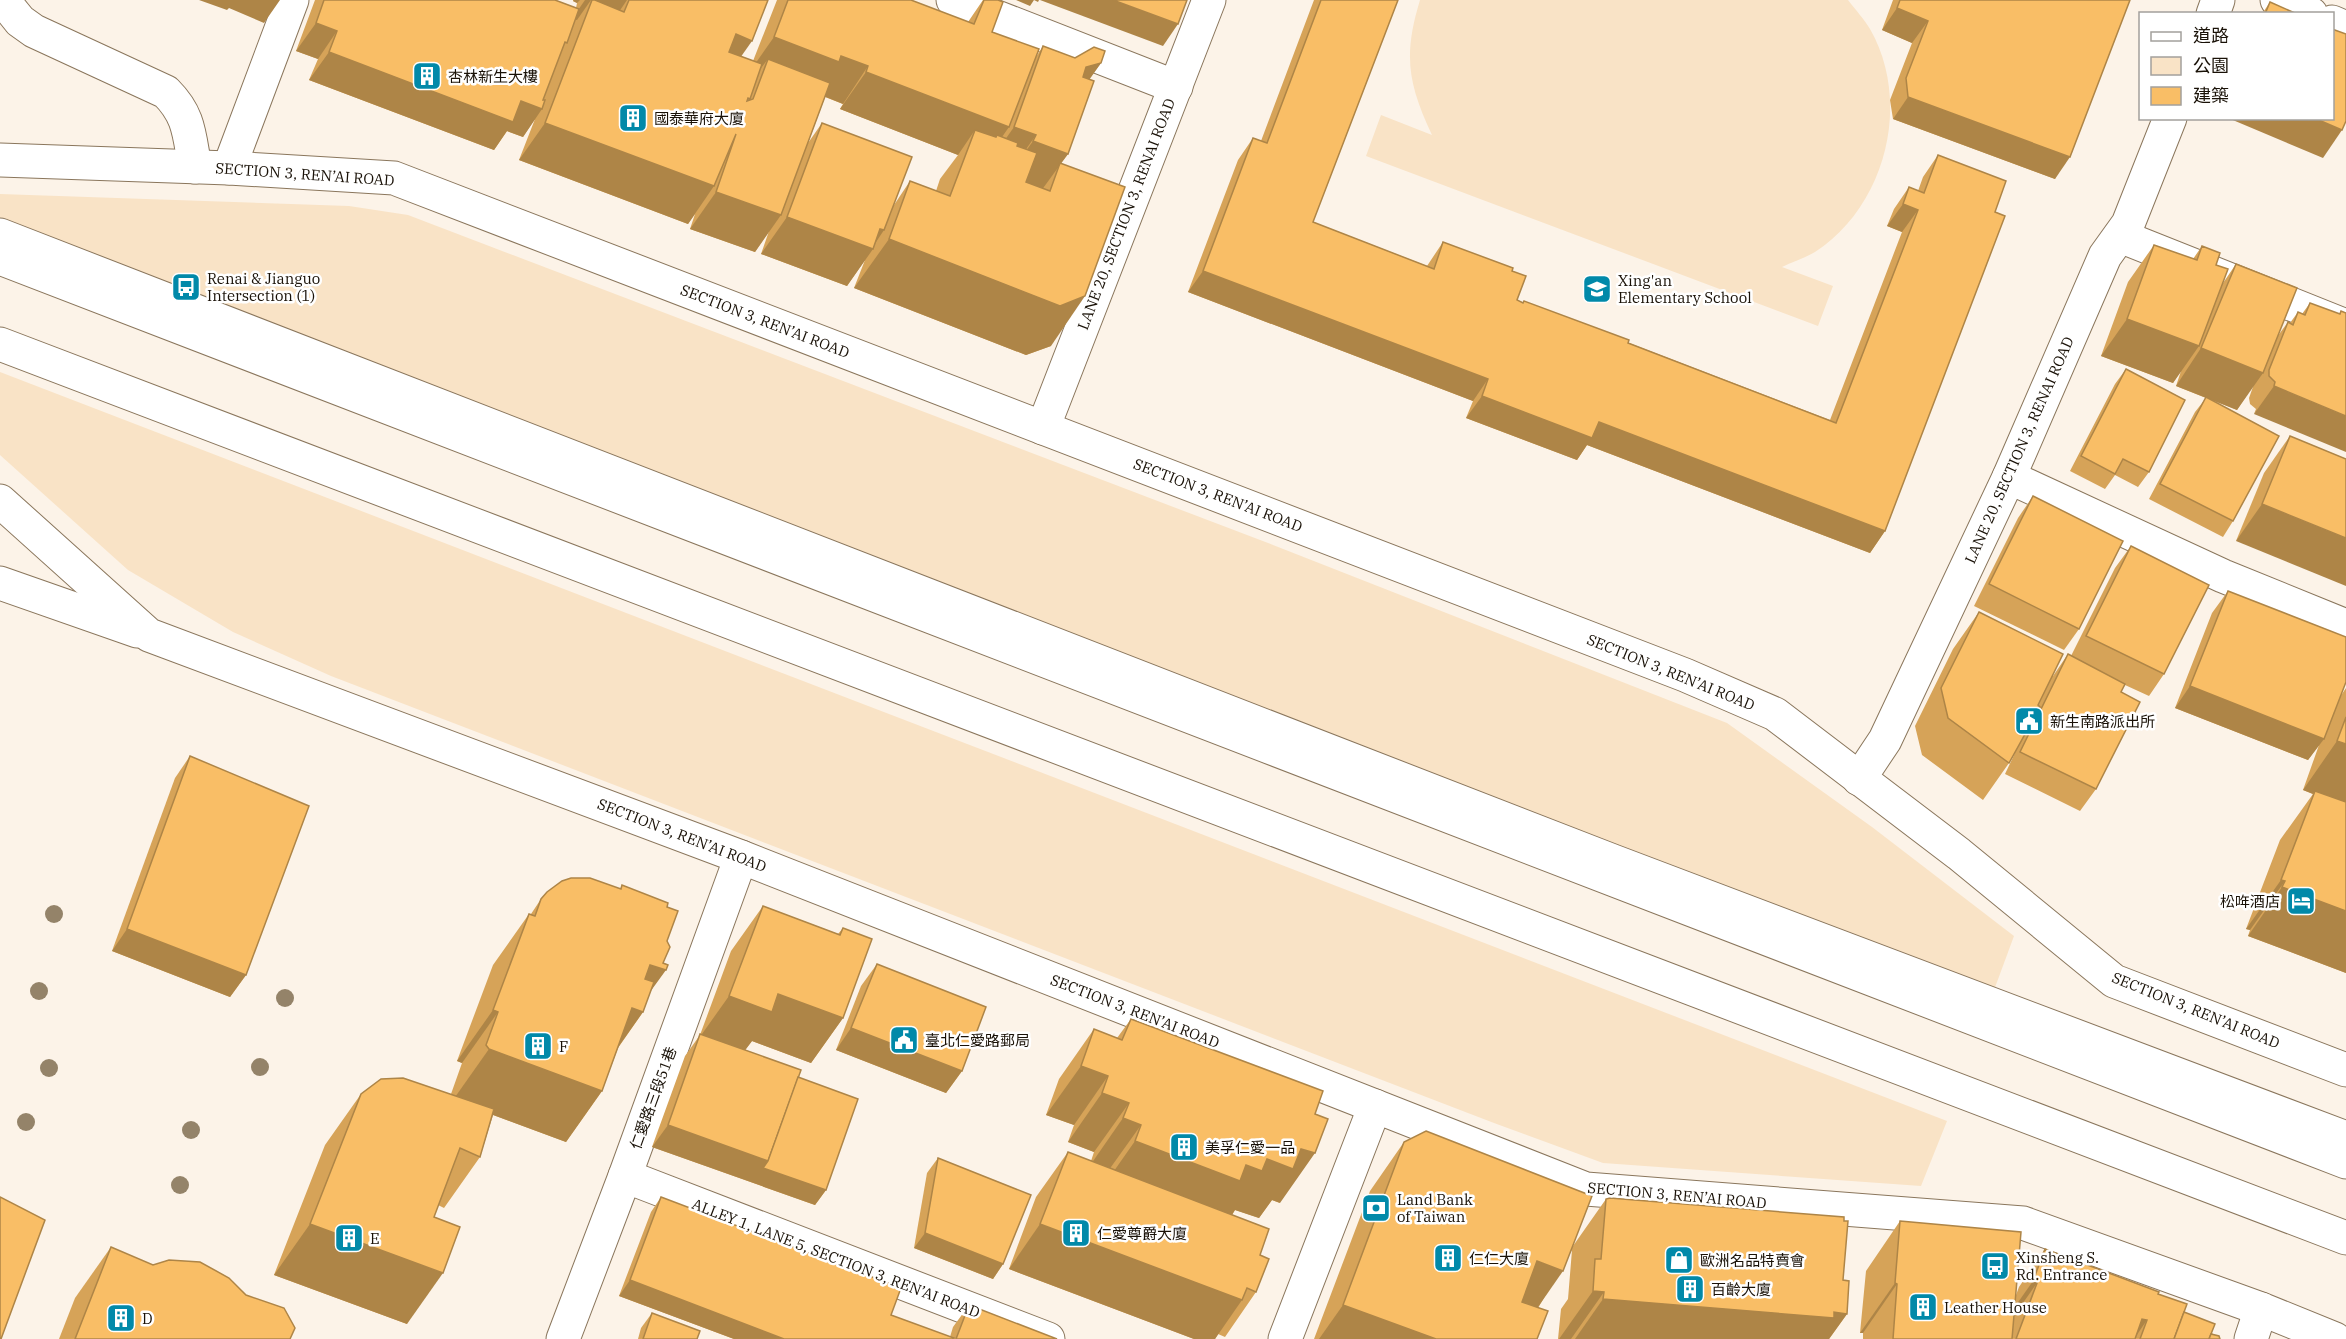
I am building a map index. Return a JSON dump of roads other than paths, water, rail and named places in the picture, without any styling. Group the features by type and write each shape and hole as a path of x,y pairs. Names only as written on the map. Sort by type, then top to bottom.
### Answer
{"main road":[{"path":"3,0 20,21 34,31 166,92 177,103 184,115 195,167"},
{"path":"230,168 292,0"},
{"path":"953,0 1176,87"},
{"name":"LANE 20, SECTION 3, RENAI ROAD","path":"1043,428 1209,0"},
{"path":"2277,0 2306,12"},
{"name":"LANE 20, SECTION 3, RENAI ROAD","path":"1860,779 1885,740 2009,477 2105,256 2128,224 2169,120"},
{"name":"SECTION 3, REN’AI ROAD","path":"0,160 230,168 394,178 1685,675 1775,714 1959,854 2114,981 2346,1070"},
{"path":"0,235 1602,857 2346,1138"},
{"path":"2120,236 2346,326"},
{"path":"0,258 2346,1162"},
{"path":"0,344 2346,1238"},
{"path":"2009,477 2223,576 2346,626"},
{"name":"SECTION 3, REN’AI ROAD","path":"0,501 149,635 741,856 1586,1189 2024,1223 2256,1324 2335,1339"},
{"path":"0,583 149,635"},
{"name":"仁愛路三段51巷","path":"562,1339 625,1176 741,856"},
{"path":"1285,1339 1375,1106"},
{"name":"ALLEY 1, LANE 5, SECTION 3, REN’AI ROAD","path":"625,1176 1048,1339"}],"place":[{"name":"杏林新生大樓","path":"427,76"},
{"name":"國泰華府大廈","path":"633,118"},
{"name":"Renai & Jianguo Intersection (1)","path":"186,287"},
{"name":"Xing'an Elementary School","path":"1597,289"},
{"name":"新生南路派出所","path":"2029,721"},
{"name":"松哖酒店","path":"2301,901"},
{"name":"臺北仁愛路郵局","path":"904,1040"},
{"name":"F","path":"538,1046"},
{"name":"美孚仁愛一品","path":"1184,1147"},
{"name":"Land Bank of Taiwan","path":"1376,1208"},
{"name":"仁愛尊爵大廈","path":"1076,1233"},
{"name":"E","path":"349,1238"},
{"name":"仁仁大廈","path":"1448,1258"},
{"name":"歐洲名品特賣會","path":"1679,1260"},
{"name":"Xinsheng S. Rd. Entrance","path":"1995,1266"},
{"name":"百齡大廈","path":"1690,1289"},
{"name":"Leather House","path":"1923,1307"},
{"name":"D","path":"121,1318"}]}
